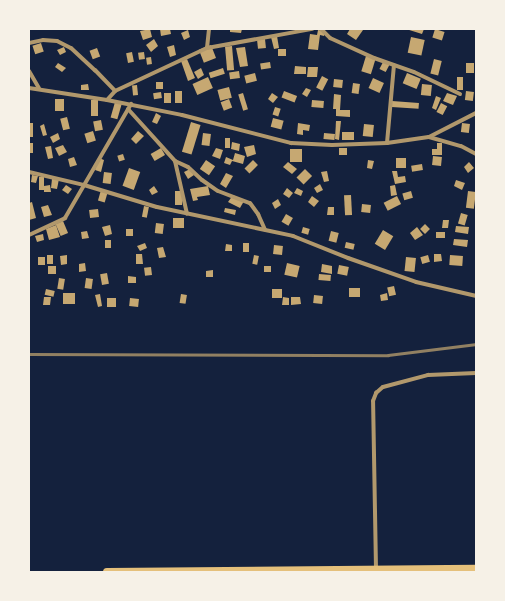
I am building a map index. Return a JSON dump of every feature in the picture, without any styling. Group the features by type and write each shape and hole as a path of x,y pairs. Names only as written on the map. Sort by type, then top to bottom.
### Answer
{"highway":[{"path":"107,572 376,569 434,571 476,569"}],"street":[{"path":"207,48 210,29"},
{"path":"107,100 115,91 207,48 312,29"},
{"path":"321,29 330,38 414,72 460,94"},
{"path":"29,43 42,40 57,41 71,48 96,70 115,91"},
{"path":"387,143 394,65"},
{"path":"29,71 39,88"},
{"path":"29,88 39,88 107,100 130,107 182,115 290,143 332,145 387,143 429,137 476,113"},
{"path":"130,107 175,161 188,167 202,180 218,191 250,203 258,214 265,230"},
{"path":"29,235 66,218 130,107"},
{"path":"429,137 461,146 476,154"},
{"path":"175,161 187,214"},
{"path":"29,172 84,185 156,207 293,236 348,258 416,282 475,294"},
{"path":"376,569 373,401 376,393 384,387 428,374 476,373"}],"building":[{"path":"150,29 152,37 143,40 140,31"},
{"path":"160,29 170,29 171,34 161,36"},
{"path":"230,29 242,29 241,33 230,32"},
{"path":"350,29 363,30 356,40 347,34"},
{"path":"406,29 424,29 422,34"},
{"path":"435,29 445,32 442,41 432,38"},
{"path":"188,30 190,37 184,40 181,33"},
{"path":"318,30 325,31 324,36 320,35 318,50 308,49 310,34 317,35"},
{"path":"277,36 279,48 274,49 271,37"},
{"path":"411,37 425,40 421,56 408,53"},
{"path":"154,39 158,46 151,52 146,45"},
{"path":"265,39 266,48 258,49 257,40"},
{"path":"41,43 44,52 35,54 32,46"},
{"path":"174,45 176,55 170,57 167,47"},
{"path":"211,45 216,58 204,63 199,50"},
{"path":"232,46 234,70 227,71 225,47"},
{"path":"64,47 66,52 60,55 57,50"},
{"path":"245,47 248,66 240,67 236,48"},
{"path":"97,48 100,56 93,59 90,51"},
{"path":"278,49 286,49 286,56 278,56"},
{"path":"132,52 134,62 128,63 126,53"},
{"path":"144,52 145,59 139,60 138,53"},
{"path":"366,56 376,59 371,74 361,71"},
{"path":"151,57 152,64 147,65 146,58"},
{"path":"187,59 195,78 188,81 181,61"},
{"path":"434,59 442,61 438,75 430,74"},
{"path":"384,60 390,63 386,72 379,69"},
{"path":"270,62 271,68 261,69 260,64"},
{"path":"58,63 66,68 62,72 55,67"},
{"path":"466,63 474,63 474,73 466,73"},
{"path":"295,66 306,67 306,74 294,74"},
{"path":"308,67 318,67 317,77 307,77"},
{"path":"201,68 204,75 198,79 194,72"},
{"path":"223,68 225,74 211,78 209,73"},
{"path":"239,71 240,78 230,79 229,72"},
{"path":"255,73 257,81 246,83 244,76"},
{"path":"407,73 421,79 417,89 403,83"},
{"path":"322,76 328,79 322,91 316,88"},
{"path":"208,77 213,88 197,95 192,84"},
{"path":"457,77 463,77 463,90 457,90"},
{"path":"373,78 384,83 379,93 369,88"},
{"path":"334,79 343,80 342,88 333,87"},
{"path":"156,82 163,82 163,89 156,89"},
{"path":"353,83 360,84 359,94 352,93"},
{"path":"88,84 89,90 81,90 81,85"},
{"path":"422,84 432,85 431,96 421,95"},
{"path":"137,85 138,95 133,95 132,86"},
{"path":"229,87 232,98 220,101 217,90"},
{"path":"306,88 311,90 307,97 302,94"},
{"path":"175,91 182,91 182,103 175,103"},
{"path":"284,91 297,96 295,103 281,98"},
{"path":"466,91 474,92 473,101 465,100"},
{"path":"161,92 162,98 154,99 153,93"},
{"path":"164,93 171,93 171,103 164,103"},
{"path":"243,93 248,109 243,111 238,94"},
{"path":"272,93 278,97 273,103 268,99"},
{"path":"447,93 457,96 453,105 443,101"},
{"path":"334,94 341,95 340,110 350,110 350,117 336,116 336,109 333,109"},
{"path":"436,96 441,98 436,110 432,108"},
{"path":"55,99 64,99 64,111 55,111"},
{"path":"229,99 232,107 224,111 221,102"},
{"path":"91,100 98,100 98,116 91,116"},
{"path":"312,100 324,101 323,108 311,107"},
{"path":"392,101 419,103 419,109 392,107"},
{"path":"115,102 122,104 117,119 111,117"},
{"path":"441,103 447,106 443,115 436,112"},
{"path":"275,107 281,109 278,116 273,115"},
{"path":"156,113 161,116 157,124 152,122"},
{"path":"67,117 70,129 63,130 60,119"},
{"path":"273,118 284,121 281,130 271,127"},
{"path":"101,120 103,130 95,131 93,122"},
{"path":"336,121 341,121 339,140 335,139"},
{"path":"191,122 201,125 191,155 182,152"},
{"path":"29,123 33,123 33,137 29,137"},
{"path":"298,123 310,125 309,131 303,130 303,135 297,134"},
{"path":"462,123 470,124 469,133 461,132"},
{"path":"44,124 47,135 43,136 40,126"},
{"path":"364,124 374,125 373,137 363,136"},
{"path":"93,131 96,141 87,143 84,134"},
{"path":"138,131 144,136 136,144 131,139"},
{"path":"342,132 354,132 354,140 342,140"},
{"path":"58,133 60,139 53,143 50,137"},
{"path":"203,133 211,134 209,146 202,145"},
{"path":"324,133 335,134 334,140 323,139"},
{"path":"225,138 230,138 230,148 225,148"},
{"path":"232,142 240,144 239,151 231,149"},
{"path":"29,143 33,143 33,153 29,153"},
{"path":"437,143 442,143 442,155 432,155 432,149 437,149"},
{"path":"63,145 67,152 59,156 55,148"},
{"path":"254,145 256,154 247,157 244,147"},
{"path":"51,146 53,158 48,159 45,147"},
{"path":"161,148 165,155 155,161 151,154"},
{"path":"216,148 223,150 220,159 212,156"},
{"path":"339,148 347,148 347,155 339,155"},
{"path":"290,149 302,149 302,162 290,162"},
{"path":"235,153 245,156 243,164 232,161 230,165 224,163 226,157 233,160"},
{"path":"123,154 125,160 119,162 117,156"},
{"path":"433,156 442,157 441,166 432,165"},
{"path":"74,157 77,165 70,167 68,159"},
{"path":"99,158 104,160 101,172 95,170"},
{"path":"396,158 406,158 406,168 396,168"},
{"path":"206,160 215,166 209,175 200,169"},
{"path":"253,160 258,165 249,173 245,168"},
{"path":"368,160 374,161 372,169 367,168"},
{"path":"288,162 297,169 292,174 283,167"},
{"path":"469,162 474,168 468,173 464,167"},
{"path":"422,164 423,170 412,172 411,166"},
{"path":"129,168 140,172 134,190 123,186"},
{"path":"190,169 194,175 188,179 184,172"},
{"path":"305,169 312,176 304,185 297,177"},
{"path":"327,171 329,181 324,182 321,172"},
{"path":"392,171 397,171 398,177 405,176 406,182 395,184"},
{"path":"104,172 112,173 111,184 103,183"},
{"path":"226,173 233,176 226,188 220,184"},
{"path":"32,175 38,176 36,183 31,182"},
{"path":"39,177 44,177 44,190 39,190"},
{"path":"52,179 59,179 57,189 51,188"},
{"path":"456,180 465,183 462,190 454,186"},
{"path":"320,184 323,190 317,193 314,188"},
{"path":"50,185 51,192 44,192 44,186"},
{"path":"66,185 72,189 68,194 62,190"},
{"path":"395,185 397,195 391,196 390,186"},
{"path":"154,186 158,192 152,195 149,190"},
{"path":"208,186 210,195 197,197 198,200 193,201 190,189"},
{"path":"287,188 293,193 289,198 283,194"},
{"path":"297,188 303,191 301,196 294,193"},
{"path":"101,190 108,192 105,203 98,201"},
{"path":"175,191 182,191 182,205 175,205"},
{"path":"411,191 413,198 404,200 402,193"},
{"path":"468,191 476,192 474,209 466,208"},
{"path":"233,195 244,201 240,208 228,202"},
{"path":"344,195 351,195 352,215 345,215"},
{"path":"312,196 319,201 314,207 308,202"},
{"path":"397,196 401,204 388,211 384,203"},
{"path":"278,199 281,205 275,209 272,203"},
{"path":"32,202 36,218 29,220 29,203"},
{"path":"362,204 371,205 370,213 361,212"},
{"path":"48,205 52,215 44,217 41,207"},
{"path":"144,206 149,207 147,218 142,217"},
{"path":"328,207 334,207 334,215 327,215"},
{"path":"225,208 236,210 235,215 224,212"},
{"path":"98,209 99,217 90,218 89,210"},
{"path":"461,213 468,215 465,226 458,224"},
{"path":"286,214 293,218 288,226 282,222"},
{"path":"173,218 184,218 184,228 173,228"},
{"path":"443,220 449,220 448,228 442,228"},
{"path":"63,221 68,233 61,236 56,224"},
{"path":"156,223 164,224 163,234 155,233"},
{"path":"425,224 430,229 425,234 420,229"},
{"path":"56,225 60,237 49,240 46,229"},
{"path":"110,225 112,234 105,236 102,227"},
{"path":"456,226 469,227 468,234 455,232"},
{"path":"303,227 310,229 308,235 301,233"},
{"path":"417,227 423,235 415,240 410,233"},
{"path":"126,229 133,229 133,236 126,236"},
{"path":"383,230 393,236 385,250 375,244"},
{"path":"87,231 89,238 82,239 81,232"},
{"path":"331,231 339,233 336,243 329,241"},
{"path":"436,232 445,232 445,238 436,238"},
{"path":"43,234 44,240 37,242 35,236"},
{"path":"454,239 468,240 467,247 453,245"},
{"path":"105,240 111,240 111,248 105,248"},
{"path":"346,242 355,244 353,250 345,248"},
{"path":"145,243 147,248 140,251 137,246"},
{"path":"243,243 249,243 249,252 243,252"},
{"path":"226,244 232,245 232,251 225,251"},
{"path":"274,245 283,246 282,255 273,254"},
{"path":"163,247 166,257 159,258 157,248"},
{"path":"136,254 142,254 143,264 136,264"},
{"path":"434,254 441,254 442,261 434,262"},
{"path":"47,255 53,255 53,264 47,264"},
{"path":"67,255 67,264 61,265 60,256"},
{"path":"254,255 259,256 257,265 252,264"},
{"path":"428,255 430,262 422,264 420,257"},
{"path":"450,255 463,256 462,266 449,265"},
{"path":"38,257 45,257 45,265 38,265"},
{"path":"406,257 416,258 414,272 405,271"},
{"path":"85,263 86,271 79,272 79,264"},
{"path":"287,263 300,266 297,278 284,275"},
{"path":"322,264 332,266 332,274 321,272"},
{"path":"339,265 349,267 347,276 337,274"},
{"path":"48,266 56,266 56,274 48,274"},
{"path":"264,266 271,266 271,272 264,272"},
{"path":"151,267 152,275 145,276 144,268"},
{"path":"213,270 213,277 206,277 206,271"},
{"path":"107,273 109,284 102,285 100,274"},
{"path":"319,274 331,275 330,281 318,280"},
{"path":"128,276 136,277 136,283 128,283"},
{"path":"59,278 65,279 63,290 57,289"},
{"path":"86,278 93,279 92,289 85,288"},
{"path":"394,286 396,295 389,296 387,288"},
{"path":"349,288 360,288 360,297 349,297"},
{"path":"46,289 55,291 53,297 45,295"},
{"path":"272,289 282,289 282,298 272,298"},
{"path":"63,293 75,293 75,304 63,304"},
{"path":"387,293 388,300 381,301 380,295"},
{"path":"100,294 102,306 98,307 95,295"},
{"path":"181,294 187,295 186,304 180,303"},
{"path":"314,295 323,296 322,304 313,303"},
{"path":"44,297 51,297 50,305 43,305"},
{"path":"283,297 289,298 289,305 282,305"},
{"path":"291,297 300,297 301,304 291,305"},
{"path":"107,298 116,298 116,307 107,307"},
{"path":"130,298 139,299 138,307 129,306"}],"railway":[{"path":"29,354 388,355 476,344"}]}
